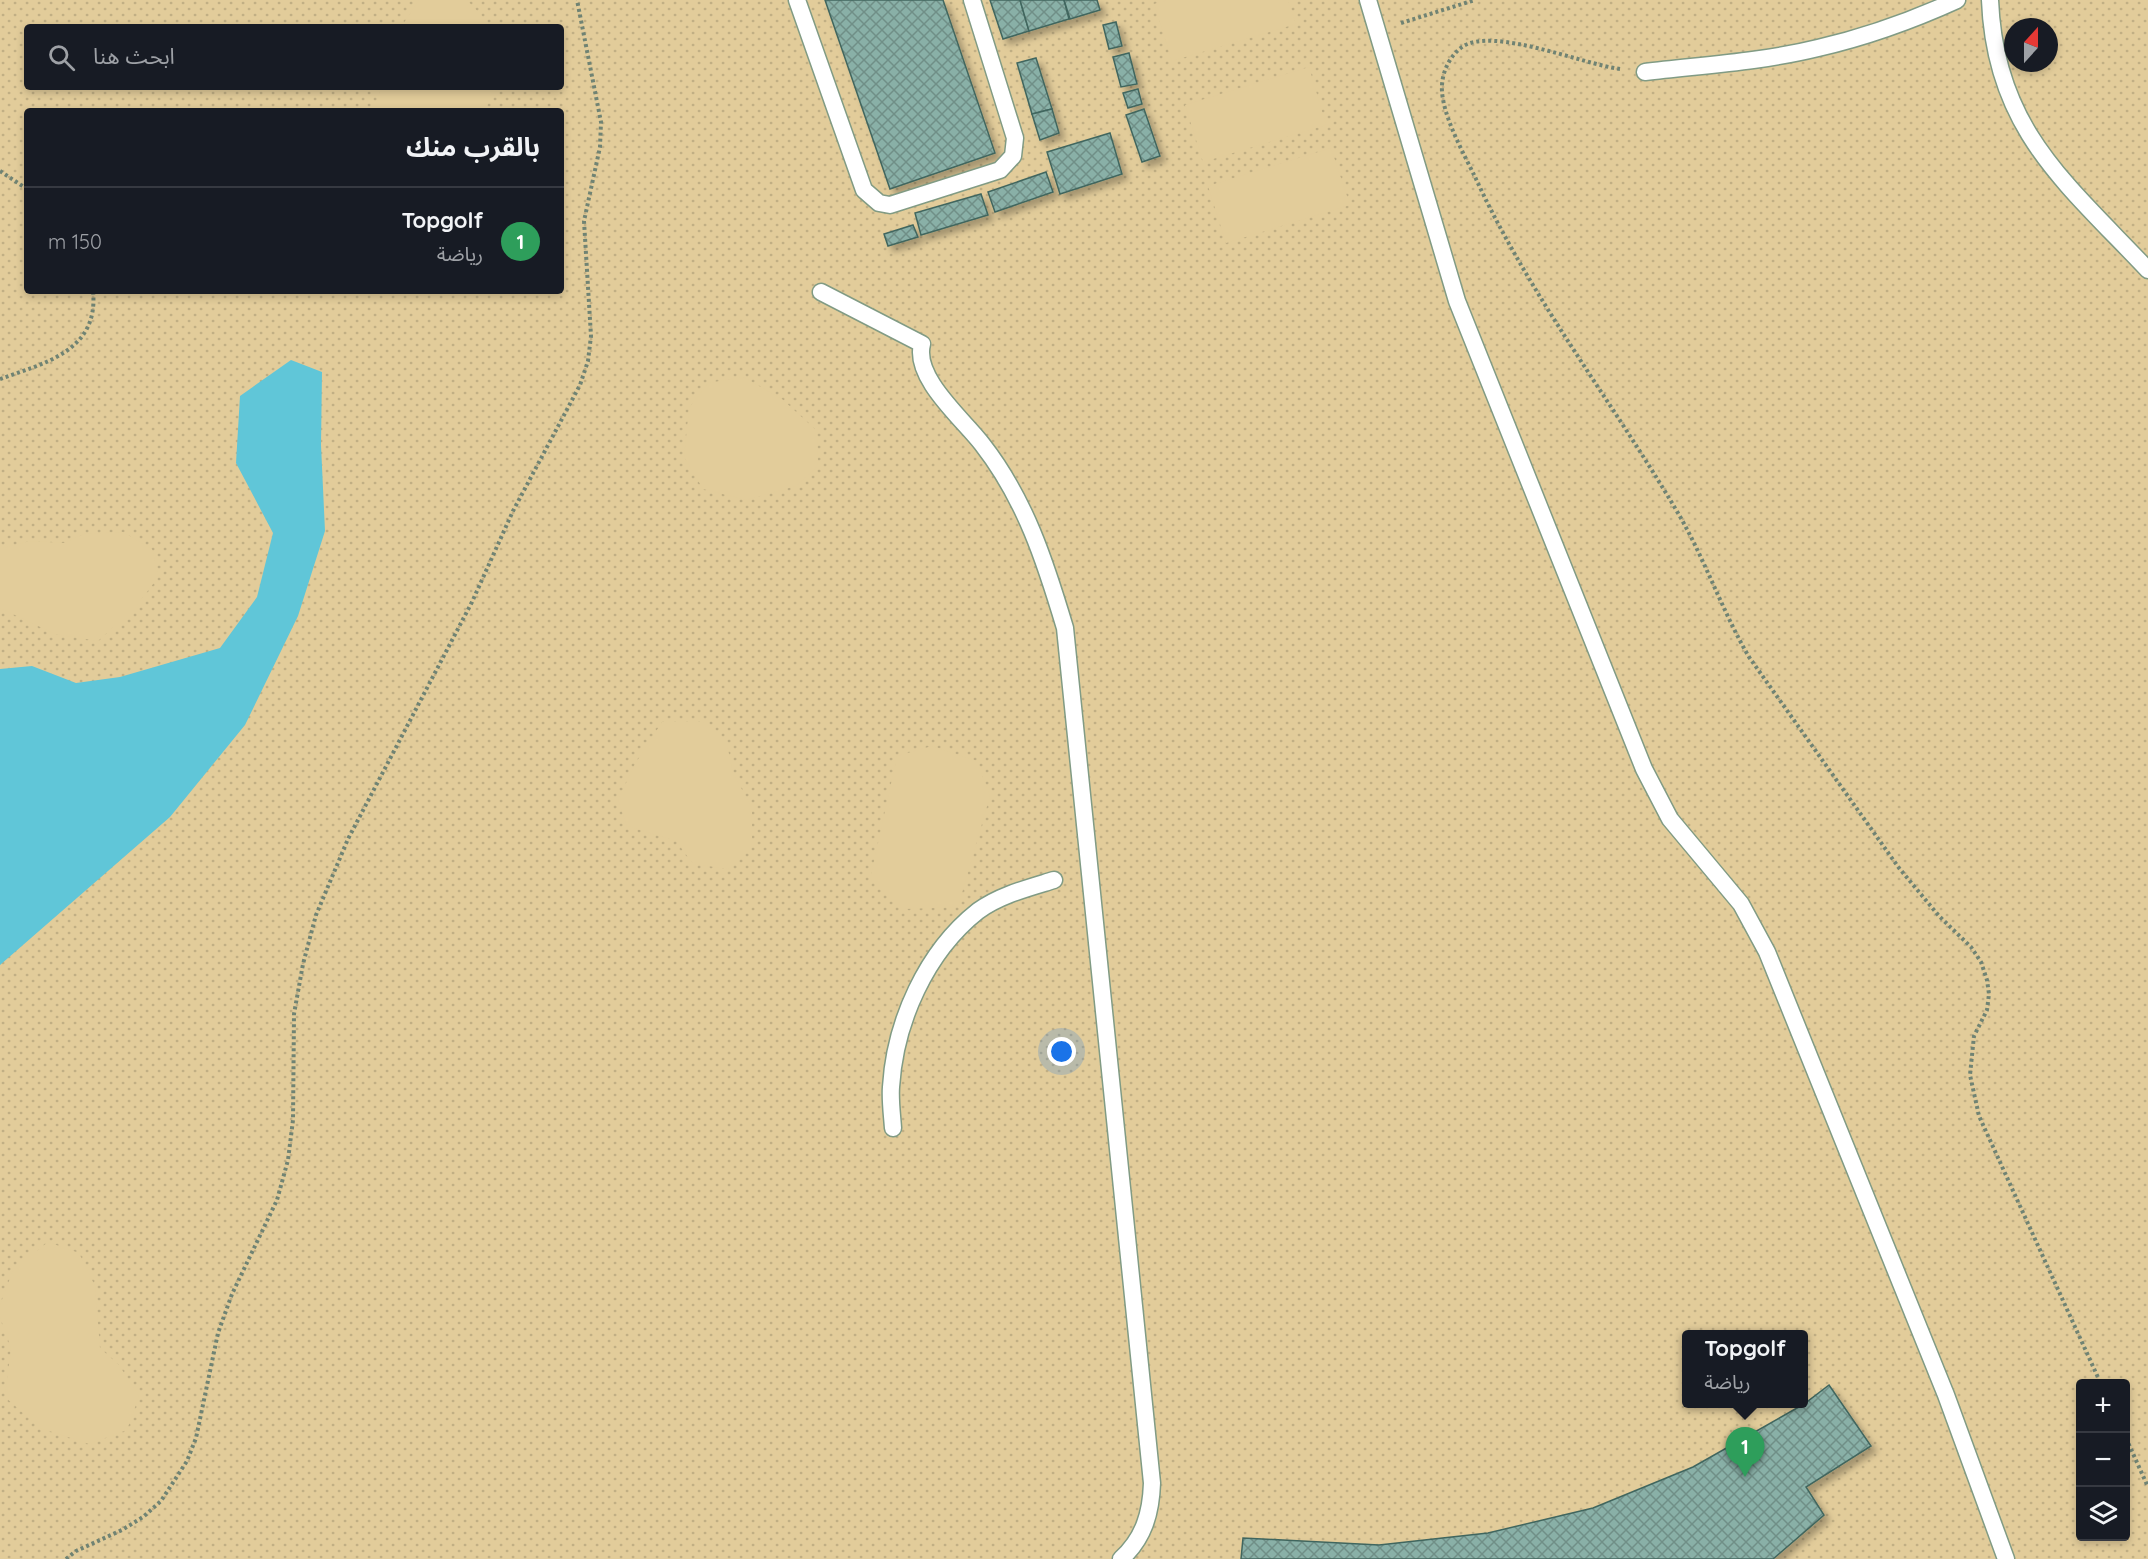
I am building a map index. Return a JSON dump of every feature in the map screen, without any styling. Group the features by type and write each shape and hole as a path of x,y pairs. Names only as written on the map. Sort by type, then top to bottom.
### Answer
{"lane":[{"path":"797,0 864,190 879,203 890,205 999,170 1013,156 1015,138 972,0"},
{"path":"1368,0 1457,301 1644,769 1670,819 1741,904 1767,952 1946,1395 2006,1559"},
{"path":"1645,72 1760,59 1818,48 1877,32 1958,0"},
{"path":"1990,0 1991,33 2001,78 2019,121 2045,160 2148,270"},
{"path":"821,292 922,344 921,356 933,385 1000,468 1032,525 1065,628 1152,1483 1147,1522 1137,1544 1121,1559"},
{"path":"893,1128 890,1088 896,1048 908,1008 927,971 951,938 979,911 1013,893 1054,880"}],"path":[{"path":"66,1559 76,1551 122,1530 143,1517 176,1482 187,1461 196,1438 218,1333 232,1294 277,1200 288,1160 293,1120 294,1014 303,964 316,915 348,839 472,602 513,511 580,385 588,361 591,336 584,221 600,147 601,122 577,0"},
{"path":"1377,30 1475,0"},
{"path":"1645,72 1602,67 1502,40 1482,39 1463,47 1449,61 1442,81 1443,101 1480,188 1523,272 1677,511 1716,588 1732,628 1749,657 1899,868 1940,916 1971,947 1981,962 1988,980 1989,994 1987,1010 1974,1036 1970,1075 1978,1116 2099,1379"},
{"path":"0,171 24,187"},
{"path":"0,379 59,358 77,344 89,325 94,303 93,294"},
{"path":"2130,1447 2148,1487"}],"shaded area":[{"path":"0,0 2148,0 2148,1559 0,1559"},
{"path":"419,0 467,0 489,24 403,24"},
{"path":"1168,0 1288,0 1296,24 1172,61 1154,4"},
{"path":"1309,67 1326,125 1203,162 1185,105"},
{"path":"380,90 493,90 486,108 375,108"},
{"path":"1331,148 1350,205 1226,243 1208,186"},
{"path":"743,377 782,399 817,431 818,466 796,486 746,500 703,489 684,457 689,408 708,383"},
{"path":"123,532 152,549 159,576 135,608 98,641 55,634 0,608 0,554 3,548 30,541 64,543 84,534"},
{"path":"662,722 703,722 728,749 733,773 752,808 752,846 729,869 693,864 676,841 627,826 618,800 635,764"},
{"path":"932,746 977,761 990,796 958,907 905,909 871,875 897,756"},
{"path":"48,1242 79,1253 95,1286 100,1348 119,1365 139,1396 127,1430 89,1444 40,1428 5,1397 11,1348 0,1317 0,1305 13,1270"}],"water":[{"path":"291,360 322,372 321,445 325,531 298,616 245,725 170,817 0,965 0,669 32,666 76,683 120,677 220,648 257,597 273,533 236,463 240,396"}],"building":[{"path":"825,0 943,0 995,153 890,189"},
{"path":"990,0 1020,0 1029,31 1003,39"},
{"path":"1020,0 1064,0 1069,19 1029,31"},
{"path":"1064,0 1097,0 1100,10 1070,19"},
{"path":"1116,22 1122,46 1109,49 1103,25"},
{"path":"1129,53 1137,84 1121,87 1113,57"},
{"path":"1036,58 1052,109 1032,114 1017,63"},
{"path":"1138,89 1142,104 1128,108 1123,93"},
{"path":"1052,109 1059,133 1040,140 1032,114"},
{"path":"1144,109 1160,156 1142,162 1126,115"},
{"path":"1110,133 1122,174 1060,194 1047,152"},
{"path":"1046,172 1053,192 995,212 988,192"},
{"path":"981,194 988,215 921,235 915,213"},
{"path":"913,225 918,237 888,246 884,234"},
{"path":"1829,1385 1871,1446 1806,1487 1824,1515 1773,1559 1241,1559 1243,1538 1379,1545 1488,1533 1593,1508 1693,1467 1797,1408 1808,1408 1808,1401"}],"place":[{"name":"Topgolf","path":"1745,1477"}]}
